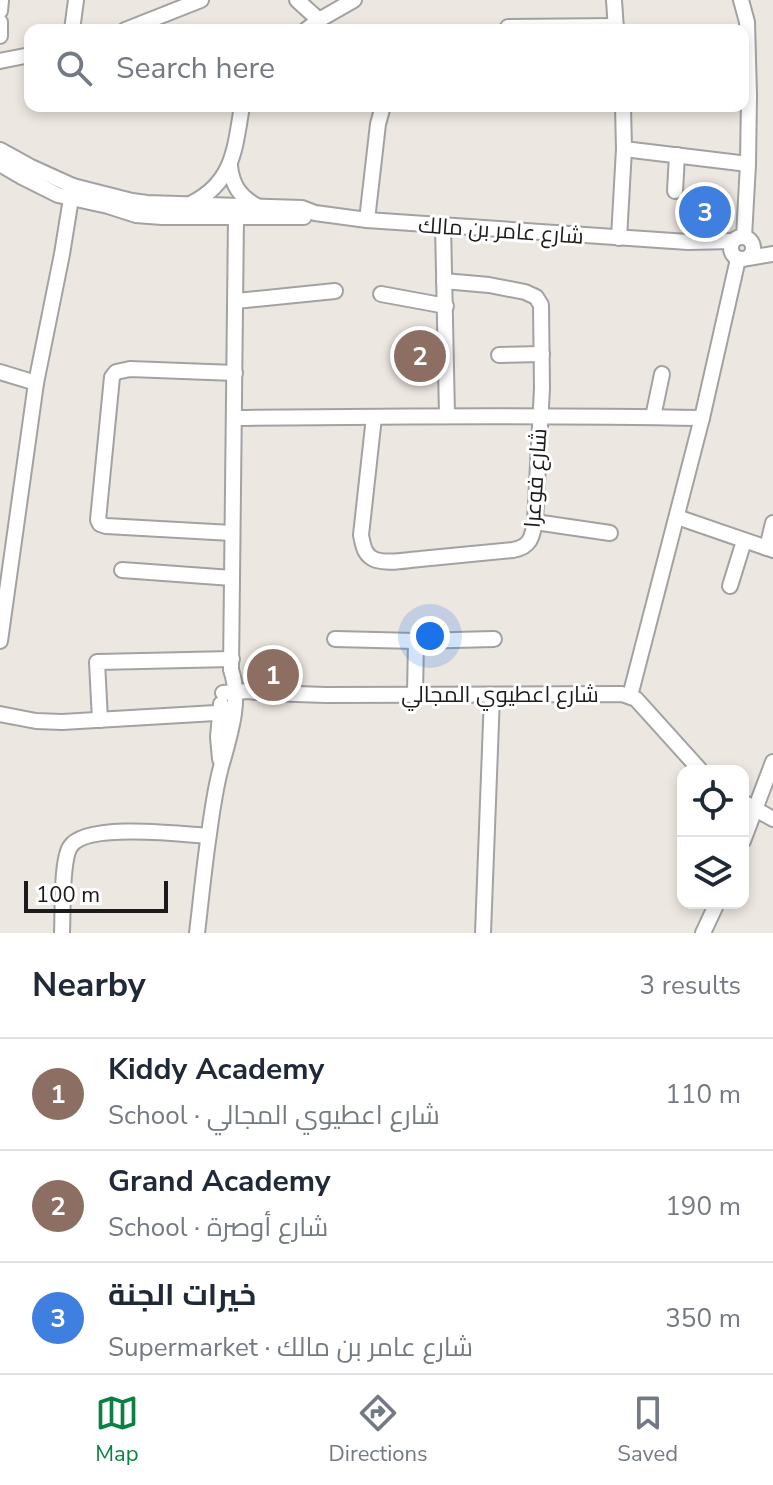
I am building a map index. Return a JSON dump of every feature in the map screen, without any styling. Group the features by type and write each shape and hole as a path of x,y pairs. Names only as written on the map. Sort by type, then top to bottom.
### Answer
{"street":[{"path":"0,11 1,0"},
{"path":"73,24 76,0"},
{"path":"161,0 167,15"},
{"path":"142,24 201,0"},
{"path":"297,0 319,20"},
{"path":"314,24 354,0"},
{"path":"614,0 616,24"},
{"path":"741,0 747,22"},
{"path":"747,22 754,0"},
{"path":"0,22 0,33"},
{"path":"0,61 24,56"},
{"path":"189,205 208,193 230,166 241,112"},
{"path":"367,220 381,112"},
{"path":"619,238 623,112"},
{"path":"630,696 702,418 741,249 748,164 748,112"},
{"path":"624,149 748,164"},
{"name":"شارع عامر بن مالك","path":"0,150 72,192 146,216 306,217 315,213"},
{"path":"675,191 677,155"},
{"name":"شارع عامر بن مالك","path":"0,164 46,190 132,201 302,208 315,213 367,220 688,242 704,249 773,251"},
{"path":"230,166 234,186 257,206"},
{"path":"0,641 3,589 36,383 72,192"},
{"path":"197,933 208,836 220,769 226,754 228,702 234,677 232,533 236,217"},
{"path":"443,225 447,415"},
{"name":"شارع فوعرا","path":"374,417 361,535 366,553 371,558 397,561 513,550 529,543 535,522 541,305 536,297 525,292 444,281"},
{"path":"236,301 335,291"},
{"path":"381,294 446,306"},
{"path":"499,355 542,354"},
{"path":"232,533 106,526 98,520 112,377 116,372 130,369 235,373"},
{"path":"0,372 36,383"},
{"path":"653,417 662,374"},
{"path":"235,418 447,415 702,418"},
{"path":"677,517 770,549 773,523"},
{"path":"535,522 610,533"},
{"path":"730,586 744,541"},
{"path":"122,570 232,578"},
{"path":"335,639 494,639"},
{"path":"415,694 416,641"},
{"path":"100,720 97,662 232,664"},
{"name":"شارع اعطيوي المجالي","path":"0,714 50,722 100,720 228,702 256,691 492,696 613,694 630,696 641,704 696,765"},
{"path":"483,933 492,696"},
{"path":"744,837 750,806 773,762"},
{"path":"750,806 773,819"},
{"path":"62,933 65,867 70,847 75,842 92,835 125,831 208,836"},
{"path":"703,933 714,909"}],"place":[{"name":"خيرات الجنة","path":"705,212"},
{"name":"Grand Academy","path":"420,356"},
{"name":"Kiddy Academy","path":"273,675"}]}
